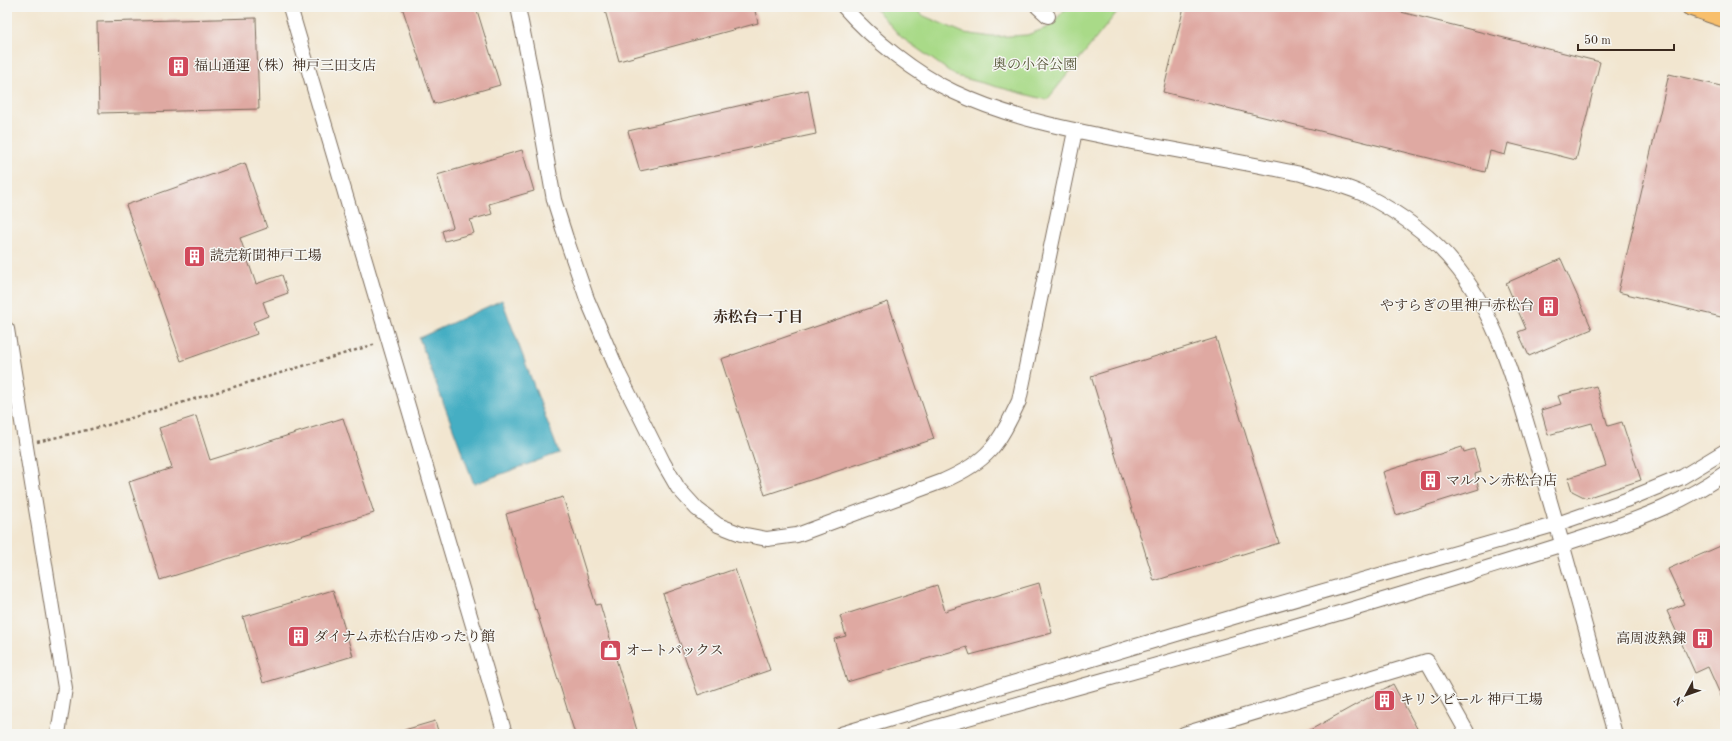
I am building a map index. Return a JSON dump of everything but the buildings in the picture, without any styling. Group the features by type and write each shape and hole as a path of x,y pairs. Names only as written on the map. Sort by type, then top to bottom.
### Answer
{"main road":[{"path":"1690,7 1725,18"}],"street":[{"path":"290,7 505,734"},
{"path":"518,7 554,200 587,299 622,381 663,462 678,488 697,509 718,525 741,534 767,539 797,535 943,481 966,471 986,455 1003,435 1019,401 1075,131"},
{"path":"844,7 884,45 918,71 954,92 1012,114 1075,131 1301,174 1362,194 1415,227 1439,248 1459,269 1480,302 1495,330 1510,367 1558,524 1616,734"},
{"path":"7,329 12,394 25,445 65,688 58,734"},
{"path":"841,734 1247,613 1558,524 1626,500 1682,477 1725,450"},
{"path":"912,734 1066,689 1356,610 1563,544 1656,512 1704,488 1725,473"},
{"path":"1184,734 1427,661 1468,734"}],"path":[{"path":"25,445 108,425 388,340"}],"green space":[{"name":"奥の小谷公園","path":"874,7 913,7 924,16 964,33 992,37 1027,35 1049,27 1067,7 1121,7 1047,100 956,76 901,37"}],"water":[{"path":"502,300 559,453 474,484 419,338"}],"place":[{"name":"福山通運（株）神戸三田支店","path":"178,66"},
{"name":"読売新聞神戸工場","path":"195,256"},
{"name":"やすらぎの里神戸赤松台","path":"1549,306"},
{"name":"マルハン赤松台店","path":"1431,481"},
{"name":"ダイナム赤松台店ゆったり館","path":"298,637"},
{"name":"高周波熱錬","path":"1702,639"},
{"name":"オートバックス","path":"610,651"},
{"name":"キリンビール 神戸工場","path":"1384,700"}],"district":[{"name":"赤松台一丁目","path":"758,318"}]}
